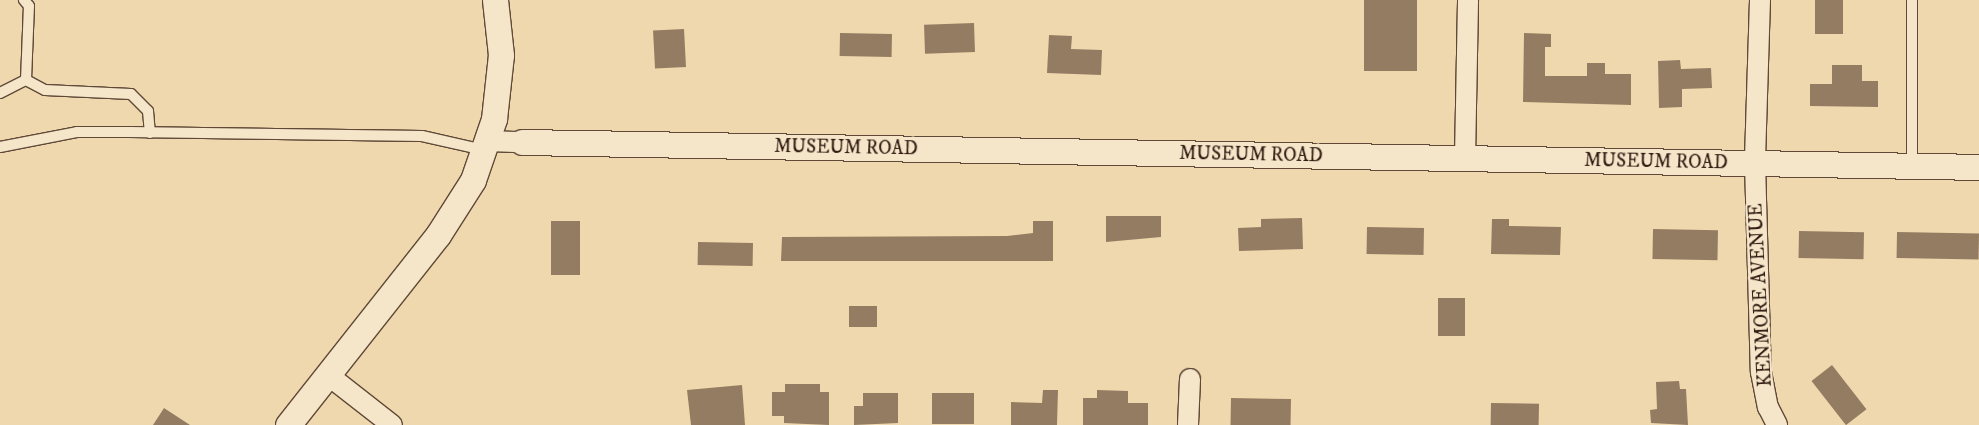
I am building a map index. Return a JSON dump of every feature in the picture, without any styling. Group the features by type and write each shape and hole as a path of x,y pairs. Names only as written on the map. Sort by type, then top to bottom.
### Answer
{"street":[{"path":"288,425 438,235 472,180 486,146 501,55 495,0"},
{"path":"1465,158 1468,0"},
{"name":"KENMORE AVENUE","path":"1760,0 1755,163 1760,372 1768,408 1777,425"},
{"path":"486,146 522,142"},
{"name":"MUSEUM ROAD","path":"522,142 1979,166"},
{"path":"328,375 392,425"},
{"path":"1188,425 1190,379"}],"lane":[{"path":"24,0 28,6 26,80"},
{"path":"1912,0 1912,166"},
{"path":"0,92 26,80"},
{"path":"26,80 45,90 131,94 148,111 150,133"},
{"path":"0,147 77,132 422,136 486,146"}],"building":[{"path":"1364,0 1417,0 1417,71 1364,71"},
{"path":"1815,0 1843,0 1843,34 1815,34"},
{"path":"974,23 975,52 925,54 924,25"},
{"path":"684,29 686,67 655,69 653,31"},
{"path":"840,33 892,34 892,57 840,56"},
{"path":"1524,33 1551,34 1551,47 1545,47 1545,76 1587,76 1587,63 1605,63 1605,74 1631,74 1631,105 1523,102"},
{"path":"1049,35 1072,36 1071,49 1102,50 1101,75 1047,73"},
{"path":"1680,60 1681,69 1711,68 1712,88 1682,89 1682,107 1659,108 1658,61"},
{"path":"1832,65 1862,65 1862,81 1878,81 1878,107 1810,106 1810,84 1832,84"},
{"path":"1106,216 1161,216 1161,237 1106,242"},
{"path":"1302,218 1303,249 1239,251 1238,228 1261,227 1261,219"},
{"path":"1492,219 1509,219 1509,226 1561,227 1560,255 1491,254"},
{"path":"551,221 580,221 580,275 551,275"},
{"path":"1033,221 1053,221 1053,261 781,261 782,237 1007,236 1033,233"},
{"path":"1367,227 1424,228 1424,255 1367,254"},
{"path":"1653,229 1718,230 1717,260 1652,259"},
{"path":"1799,231 1864,232 1864,259 1799,258"},
{"path":"1897,232 1979,233 1979,259 1897,258"},
{"path":"698,242 753,243 753,266 698,265"},
{"path":"1438,298 1465,298 1465,336 1438,336"},
{"path":"849,306 877,306 877,327 849,327"},
{"path":"1832,365 1866,409 1846,425 1812,381"},
{"path":"1679,381 1680,389 1686,389 1688,425 1651,423 1650,410 1657,409 1656,382"},
{"path":"785,384 820,384 820,392 829,392 829,425 784,423 784,416 772,416 772,392 785,392"},
{"path":"742,385 745,425 691,425 687,390"},
{"path":"1043,390 1058,390 1057,425 1011,425 1011,402 1042,403"},
{"path":"1097,390 1128,391 1128,403 1148,403 1148,425 1083,425 1083,398 1097,398"},
{"path":"863,393 898,393 898,423 854,425 854,406 863,406"},
{"path":"932,393 974,393 974,424 932,424"},
{"path":"1231,398 1291,399 1291,425 1231,425"},
{"path":"1491,403 1539,404 1539,425 1491,425"},
{"path":"164,408 190,425 153,425"}]}
